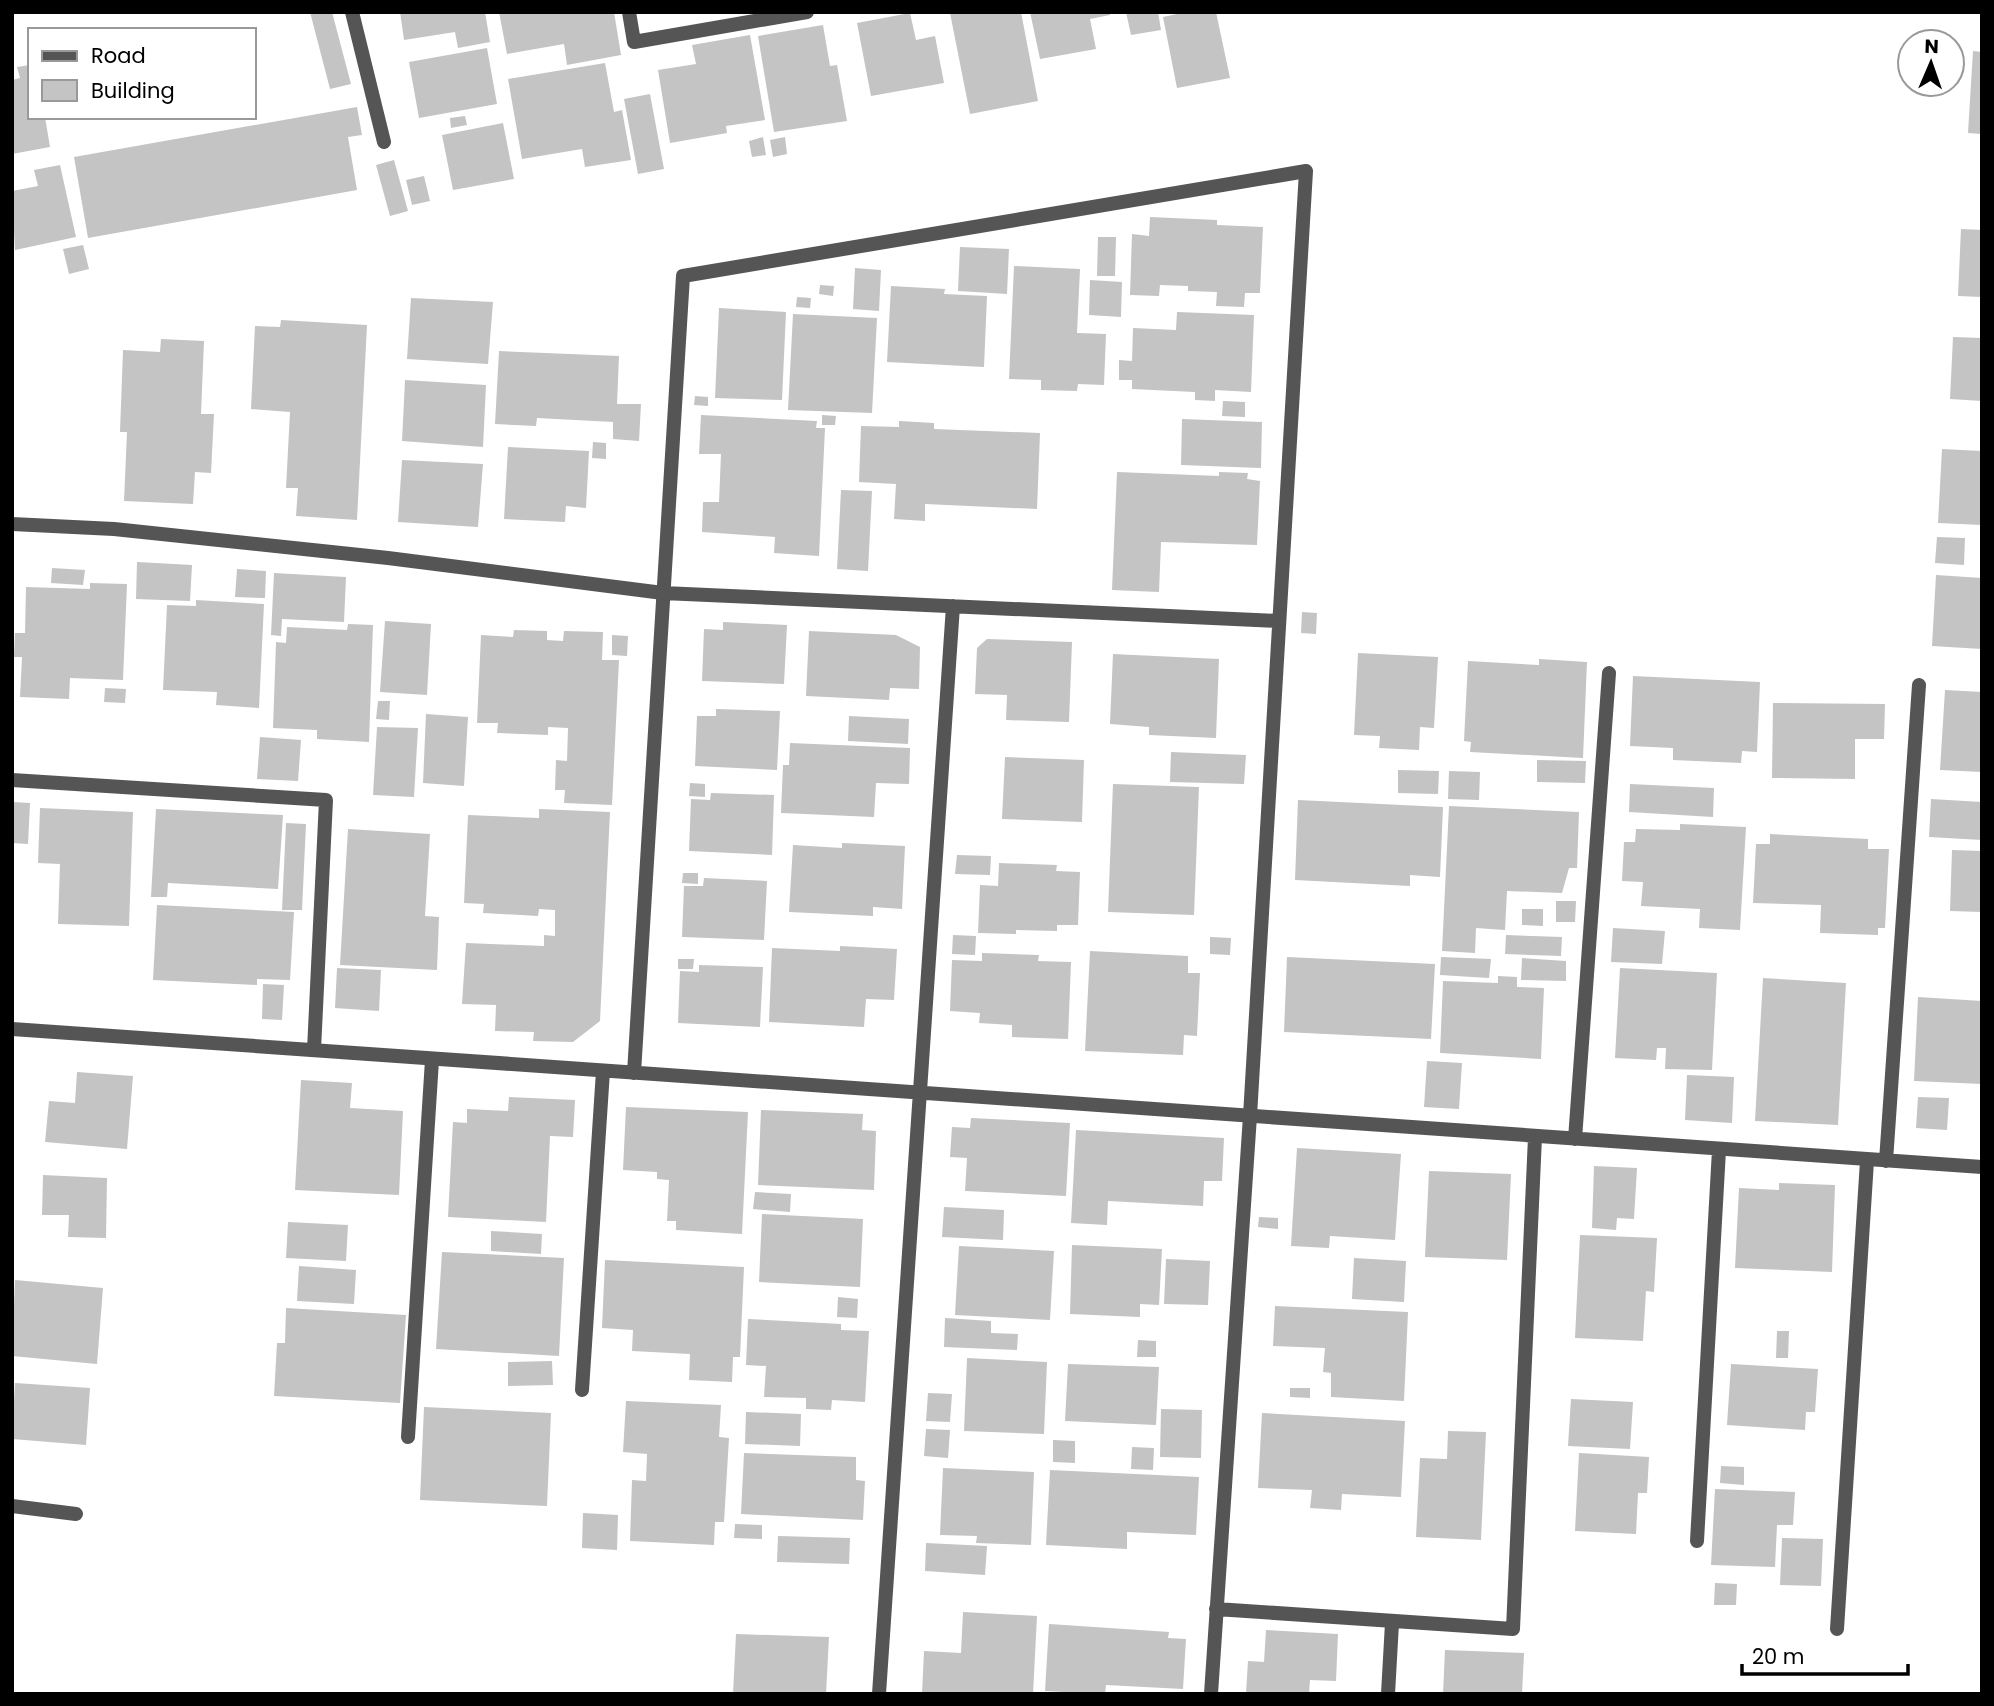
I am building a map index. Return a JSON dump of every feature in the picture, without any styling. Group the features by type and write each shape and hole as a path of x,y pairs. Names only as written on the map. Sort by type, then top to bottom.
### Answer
{"street":[{"path":"352,12 384,142"},
{"path":"629,12 634,42 807,12"},
{"path":"634,1073 683,276 1306,171 1250,1116 1211,1694"},
{"path":"12,524 114,529 388,558 663,593 1279,621"},
{"path":"879,1694 953,606"},
{"path":"1575,1139 1609,673"},
{"path":"1886,1161 1919,685"},
{"path":"12,780 326,800 314,1050"},
{"path":"12,1029 1982,1167"},
{"path":"408,1437 432,1060"},
{"path":"582,1390 603,1071"},
{"path":"1216,1609 1392,1623 1513,1629 1535,1137"},
{"path":"1696,1541 1719,1150"},
{"path":"1837,1629 1867,1161"},
{"path":"12,1506 76,1514"},
{"path":"1388,1694 1392,1623"}],"building":[{"path":"310,12 332,12 351,84 330,89"},
{"path":"400,12 485,12 490,42 458,48 455,32 404,40"},
{"path":"499,12 614,12 621,55 567,65 564,44 507,54"},
{"path":"1021,12 1038,101 970,114 950,13"},
{"path":"1030,12 1110,12 1110,15 1090,19 1096,49 1040,59"},
{"path":"1126,12 1158,12 1161,30 1131,35"},
{"path":"1186,12 1216,12 1230,78 1177,88 1163,17"},
{"path":"910,13 916,40 935,36 944,83 871,96 857,23"},
{"path":"823,25 830,66 837,65 847,121 774,132 758,36"},
{"path":"750,35 765,120 726,126 727,133 670,143 658,70 696,64 692,45"},
{"path":"487,48 497,104 419,118 409,62"},
{"path":"1973,51 1982,52 1982,134 1968,133"},
{"path":"605,63 614,112 622,110 631,160 585,167 582,149 522,159 508,79"},
{"path":"28,65 28,119 45,119 50,147 12,154 12,80 20,78 17,67"},
{"path":"650,94 664,169 638,174 624,99"},
{"path":"357,107 362,135 348,137 357,190 88,238 74,157"},
{"path":"465,116 467,125 451,128 450,118"},
{"path":"503,123 514,179 453,190 442,135"},
{"path":"763,137 766,155 752,157 749,141"},
{"path":"785,137 787,154 773,157 770,140"},
{"path":"394,160 408,211 390,216 376,165"},
{"path":"60,165 76,237 15,250 12,191 38,186 34,170"},
{"path":"424,176 430,201 412,205 406,180"},
{"path":"1150,217 1217,220 1217,225 1263,227 1260,293 1245,293 1244,307 1216,306 1217,292 1188,291 1188,286 1160,285 1159,296 1130,295 1132,234 1149,236"},
{"path":"1961,229 1982,230 1982,297 1958,296"},
{"path":"1098,237 1116,237 1115,276 1097,276"},
{"path":"83,245 89,269 69,274 63,249"},
{"path":"960,247 1009,249 1007,294 958,291"},
{"path":"1014,266 1080,269 1077,333 1106,334 1104,385 1078,384 1077,391 1041,390 1041,380 1009,379"},
{"path":"855,268 881,270 879,311 853,309"},
{"path":"1090,280 1122,282 1121,317 1089,315"},
{"path":"820,285 834,286 833,296 819,294"},
{"path":"891,286 945,289 944,294 987,296 984,367 887,362"},
{"path":"797,297 811,298 810,308 796,307"},
{"path":"411,298 493,302 488,364 407,359"},
{"path":"719,308 786,312 782,400 715,398"},
{"path":"1177,312 1254,315 1251,392 1215,390 1215,401 1195,400 1195,392 1132,389 1132,380 1119,380 1119,360 1132,361 1133,328 1176,330"},
{"path":"793,314 877,318 872,413 788,410"},
{"path":"281,320 367,325 357,520 296,516 298,488 286,488 290,412 251,409 255,326 280,327"},
{"path":"1953,337 1982,338 1982,401 1950,399"},
{"path":"161,339 204,341 201,414 214,414 211,473 195,472 193,504 124,501 127,432 120,432 123,350 160,352"},
{"path":"499,351 619,356 617,404 641,404 639,441 613,439 613,422 537,418 536,426 495,424"},
{"path":"405,380 486,385 483,447 402,441"},
{"path":"695,396 708,397 708,406 694,405"},
{"path":"1223,401 1245,402 1245,417 1222,416"},
{"path":"701,415 817,421 816,428 825,428 819,556 774,553 775,537 702,532 703,502 719,502 721,454 699,454"},
{"path":"822,415 836,416 835,425 822,425"},
{"path":"1182,419 1262,422 1261,468 1181,465"},
{"path":"899,421 934,423 934,429 1040,433 1037,509 925,504 925,521 894,519 896,484 859,482 861,426 899,427"},
{"path":"593,442 606,443 606,459 592,458"},
{"path":"508,447 589,451 586,508 566,506 565,522 504,519"},
{"path":"1942,449 1982,451 1982,525 1938,523"},
{"path":"402,460 483,464 478,527 398,522"},
{"path":"1117,472 1219,476 1219,472 1248,473 1247,479 1260,481 1257,545 1161,542 1159,592 1112,590"},
{"path":"841,490 872,491 868,571 837,569"},
{"path":"1937,537 1965,538 1964,565 1935,563"},
{"path":"137,562 192,565 190,601 136,599"},
{"path":"52,568 85,570 83,585 51,583"},
{"path":"237,569 266,571 265,598 235,597"},
{"path":"274,573 346,577 344,622 282,619 281,636 271,635"},
{"path":"1936,575 1982,578 1982,649 1932,646"},
{"path":"90,583 127,584 123,680 70,678 69,699 20,697 22,657 14,657 15,633 25,633 26,587 90,589"},
{"path":"196,600 264,604 259,708 216,705 217,692 163,690 167,605 196,606"},
{"path":"1302,612 1317,613 1316,634 1301,633"},
{"path":"385,621 431,624 427,695 380,692"},
{"path":"723,622 787,625 784,684 702,681 704,629 723,630"},
{"path":"348,624 373,625 369,742 317,739 317,730 273,728 276,642 286,643 287,627 347,630"},
{"path":"514,630 547,631 547,640 563,641 564,631 603,632 602,660 619,660 612,805 564,803 565,790 555,790 556,760 567,761 568,728 548,727 548,735 497,733 498,723 477,723 481,635 513,637"},
{"path":"809,631 896,635 920,647 919,689 890,688 889,700 806,696"},
{"path":"612,635 628,636 627,656 612,655"},
{"path":"987,639 1072,642 1069,722 1006,720 1007,695 975,694 977,648"},
{"path":"1358,653 1438,657 1434,728 1420,727 1419,750 1379,748 1380,736 1354,735"},
{"path":"1113,654 1219,659 1216,738 1149,735 1149,727 1110,724"},
{"path":"1539,659 1587,662 1583,758 1470,752 1471,742 1464,741 1468,661 1539,665"},
{"path":"1633,676 1760,682 1757,752 1742,751 1741,763 1673,760 1673,748 1630,746"},
{"path":"105,688 126,689 125,703 104,702"},
{"path":"1945,690 1982,692 1982,772 1940,770"},
{"path":"378,701 390,701 389,720 376,719"},
{"path":"1773,703 1885,704 1884,739 1855,739 1855,779 1772,778"},
{"path":"716,709 780,711 777,770 695,766 697,716 716,716"},
{"path":"426,714 468,717 464,786 423,783"},
{"path":"849,716 909,719 908,744 848,741"},
{"path":"377,727 418,728 414,797 373,795"},
{"path":"260,737 301,740 298,781 257,779"},
{"path":"790,743 910,748 909,784 876,783 874,817 781,813 783,765 789,765"},
{"path":"1171,752 1246,755 1244,784 1170,782"},
{"path":"1005,757 1084,760 1082,822 1002,819"},
{"path":"1537,760 1586,761 1585,783 1537,782"},
{"path":"1398,770 1439,771 1438,794 1398,793"},
{"path":"1449,771 1480,772 1479,800 1448,799"},
{"path":"690,783 705,784 705,797 689,796"},
{"path":"1113,784 1199,787 1194,915 1108,912"},
{"path":"1630,784 1714,788 1713,817 1629,812"},
{"path":"711,793 774,795 772,855 689,851 691,799 710,800"},
{"path":"1931,799 1982,802 1982,840 1929,837"},
{"path":"1298,800 1443,807 1440,877 1410,875 1410,886 1295,880"},
{"path":"12,802 30,803 28,844 12,843"},
{"path":"1449,806 1579,812 1577,868 1569,868 1562,893 1507,891 1505,930 1476,928 1475,953 1442,951"},
{"path":"40,808 133,812 129,926 58,924 60,864 38,863"},
{"path":"156,809 283,815 278,889 168,883 167,897 151,897"},
{"path":"539,809 610,812 600,1021 573,1042 533,1041 534,1032 495,1031 496,1005 462,1004 466,943 544,946 544,935 555,936 555,910 539,909 538,916 483,913 484,904 464,903 468,815 539,818"},
{"path":"286,823 306,824 302,910 282,910"},
{"path":"1680,824 1746,827 1740,930 1699,928 1700,909 1641,906 1643,882 1622,881 1624,842 1635,842 1636,829 1680,830"},
{"path":"348,829 430,834 425,916 439,917 437,970 340,965"},
{"path":"1770,834 1868,839 1868,849 1889,849 1885,928 1878,928 1878,935 1820,933 1821,905 1753,903 1756,844 1770,844"},
{"path":"842,843 905,846 902,909 873,907 873,916 789,912 793,845 842,848"},
{"path":"1952,850 1982,851 1982,912 1950,911"},
{"path":"957,855 991,856 990,875 955,874"},
{"path":"999,863 1057,865 1056,871 1080,872 1078,925 1057,925 1057,931 978,933 980,885 998,886"},
{"path":"683,873 698,873 698,884 682,883"},
{"path":"704,878 767,881 764,940 682,937 684,886 703,886"},
{"path":"1556,901 1576,901 1575,922 1556,922"},
{"path":"157,905 294,912 290,980 257,979 257,985 153,980"},
{"path":"1522,909 1543,909 1543,926 1522,925"},
{"path":"1613,928 1665,931 1662,964 1611,962"},
{"path":"953,935 976,936 975,955 952,954"},
{"path":"1506,935 1562,937 1561,956 1505,954"},
{"path":"1210,937 1231,938 1230,955 1210,954"},
{"path":"840,946 897,949 894,1000 866,999 864,1027 769,1022 772,948 840,951"},
{"path":"1090,951 1188,956 1188,973 1200,973 1197,1036 1184,1035 1183,1055 1085,1051"},
{"path":"982,953 1039,955 1038,961 1071,962 1068,1039 1012,1037 1012,1025 979,1023 980,1013 950,1011 952,960 982,961"},
{"path":"1287,957 1435,964 1431,1039 1284,1032"},
{"path":"1441,957 1491,959 1489,978 1440,975"},
{"path":"1522,958 1566,961 1566,981 1521,980"},
{"path":"678,959 694,959 693,969 678,969"},
{"path":"699,965 763,967 760,1027 678,1023 680,971 699,972"},
{"path":"337,968 381,970 379,1011 335,1008"},
{"path":"1620,968 1717,973 1712,1070 1665,1069 1666,1048 1657,1048 1656,1060 1615,1058"},
{"path":"1498,976 1517,977 1517,987 1544,988 1541,1059 1440,1053 1443,981 1498,983"},
{"path":"1763,978 1846,983 1838,1125 1755,1121"},
{"path":"263,984 284,985 282,1020 262,1019"},
{"path":"1918,997 1982,1001 1982,1084 1914,1081"},
{"path":"1427,1061 1462,1063 1459,1109 1424,1107"},
{"path":"77,1072 133,1076 127,1149 45,1142 49,1101 75,1103"},
{"path":"1687,1075 1734,1077 1732,1123 1685,1120"},
{"path":"301,1080 352,1083 350,1108 403,1111 399,1195 295,1190"},
{"path":"509,1097 575,1100 573,1137 550,1136 546,1222 448,1217 453,1122 467,1123 467,1109 508,1111"},
{"path":"1918,1097 1949,1098 1947,1130 1916,1128"},
{"path":"626,1107 748,1112 742,1234 676,1230 676,1221 667,1221 669,1180 657,1179 657,1172 623,1170"},
{"path":"761,1110 863,1114 862,1130 876,1131 874,1190 758,1185"},
{"path":"971,1118 1070,1123 1066,1196 965,1191 967,1158 950,1157 952,1127 970,1128"},
{"path":"1076,1130 1224,1138 1222,1181 1204,1181 1203,1206 1108,1201 1107,1225 1071,1223"},
{"path":"1297,1148 1401,1154 1395,1240 1330,1236 1329,1248 1291,1246"},
{"path":"1594,1166 1637,1168 1634,1219 1617,1218 1616,1230 1592,1228"},
{"path":"1429,1171 1511,1174 1507,1260 1425,1257"},
{"path":"43,1175 107,1178 106,1238 68,1237 69,1215 42,1215"},
{"path":"1779,1183 1835,1185 1832,1272 1735,1268 1739,1188 1779,1190"},
{"path":"755,1192 791,1194 790,1212 753,1209"},
{"path":"944,1207 1004,1210 1003,1240 942,1237"},
{"path":"762,1214 863,1219 860,1287 759,1282"},
{"path":"1259,1217 1278,1218 1278,1229 1258,1227"},
{"path":"288,1222 348,1225 346,1261 286,1258"},
{"path":"491,1231 542,1234 541,1254 491,1251"},
{"path":"1580,1235 1657,1238 1654,1292 1646,1291 1643,1341 1575,1338"},
{"path":"1072,1245 1162,1249 1159,1305 1140,1304 1140,1317 1070,1314"},
{"path":"959,1246 1054,1251 1050,1320 955,1315"},
{"path":"442,1252 564,1258 559,1356 436,1349"},
{"path":"1354,1258 1406,1261 1404,1302 1352,1299"},
{"path":"1166,1259 1210,1261 1208,1305 1164,1304"},
{"path":"605,1260 744,1267 740,1357 733,1357 732,1382 689,1380 690,1354 632,1351 633,1330 602,1328"},
{"path":"299,1266 356,1270 354,1304 297,1301"},
{"path":"15,1280 103,1288 97,1364 12,1356"},
{"path":"838,1297 858,1299 857,1318 837,1317"},
{"path":"1275,1306 1408,1312 1404,1401 1331,1397 1331,1373 1323,1372 1325,1348 1273,1346"},
{"path":"286,1308 406,1315 400,1403 274,1396 277,1343 285,1343"},
{"path":"945,1318 991,1321 991,1333 1018,1334 1017,1350 944,1347"},
{"path":"748,1319 841,1324 841,1330 869,1331 865,1402 832,1400 831,1410 806,1409 806,1398 764,1397 766,1366 746,1365"},
{"path":"1777,1331 1789,1331 1788,1358 1776,1358"},
{"path":"1138,1340 1156,1341 1156,1357 1137,1357"},
{"path":"967,1358 1047,1362 1044,1434 964,1431"},
{"path":"552,1361 553,1385 508,1386 508,1362"},
{"path":"1068,1364 1159,1367 1156,1425 1065,1421"},
{"path":"1731,1364 1818,1369 1815,1412 1806,1412 1805,1430 1727,1425"},
{"path":"15,1383 90,1388 86,1445 12,1439"},
{"path":"1290,1388 1310,1388 1310,1398 1290,1397"},
{"path":"928,1393 952,1394 950,1422 926,1421"},
{"path":"1571,1399 1633,1402 1630,1449 1568,1446"},
{"path":"626,1401 721,1405 719,1437 729,1438 724,1522 715,1522 714,1545 630,1541 632,1480 646,1481 647,1454 623,1452"},
{"path":"424,1407 551,1413 547,1506 420,1500"},
{"path":"1161,1409 1202,1410 1201,1458 1160,1457"},
{"path":"746,1412 801,1414 800,1446 745,1444"},
{"path":"1262,1413 1405,1421 1401,1497 1342,1494 1341,1510 1310,1508 1312,1490 1258,1488"},
{"path":"926,1429 950,1430 948,1458 924,1456"},
{"path":"1448,1431 1486,1432 1481,1540 1416,1537 1420,1458 1447,1459"},
{"path":"1053,1440 1075,1441 1075,1463 1053,1462"},
{"path":"1132,1447 1154,1448 1153,1470 1131,1469"},
{"path":"744,1453 856,1457 856,1480 865,1481 863,1520 741,1514"},
{"path":"1579,1453 1649,1457 1647,1493 1638,1493 1636,1534 1575,1531"},
{"path":"1721,1466 1744,1467 1744,1485 1720,1483"},
{"path":"943,1468 1034,1472 1031,1545 976,1543 977,1536 940,1535"},
{"path":"1050,1470 1199,1477 1196,1535 1127,1532 1127,1549 1046,1545"},
{"path":"1715,1489 1795,1492 1793,1525 1777,1525 1775,1567 1711,1565"},
{"path":"583,1513 618,1515 617,1550 582,1548"},
{"path":"735,1524 762,1525 762,1539 734,1538"},
{"path":"778,1536 850,1538 849,1564 777,1562"},
{"path":"1782,1538 1823,1539 1821,1586 1780,1585"},
{"path":"926,1543 987,1546 985,1575 925,1571"},
{"path":"1715,1583 1737,1584 1736,1605 1714,1605"},
{"path":"963,1612 1037,1616 1033,1694 922,1694 924,1651 961,1653"},
{"path":"1049,1624 1169,1632 1168,1638 1186,1639 1183,1689 1106,1685 1105,1694 1045,1691"},
{"path":"1266,1630 1338,1634 1336,1681 1310,1680 1309,1694 1246,1693 1248,1661 1264,1662"},
{"path":"736,1634 829,1637 826,1694 733,1694"},
{"path":"1445,1650 1524,1653 1522,1694 1443,1694"}]}
